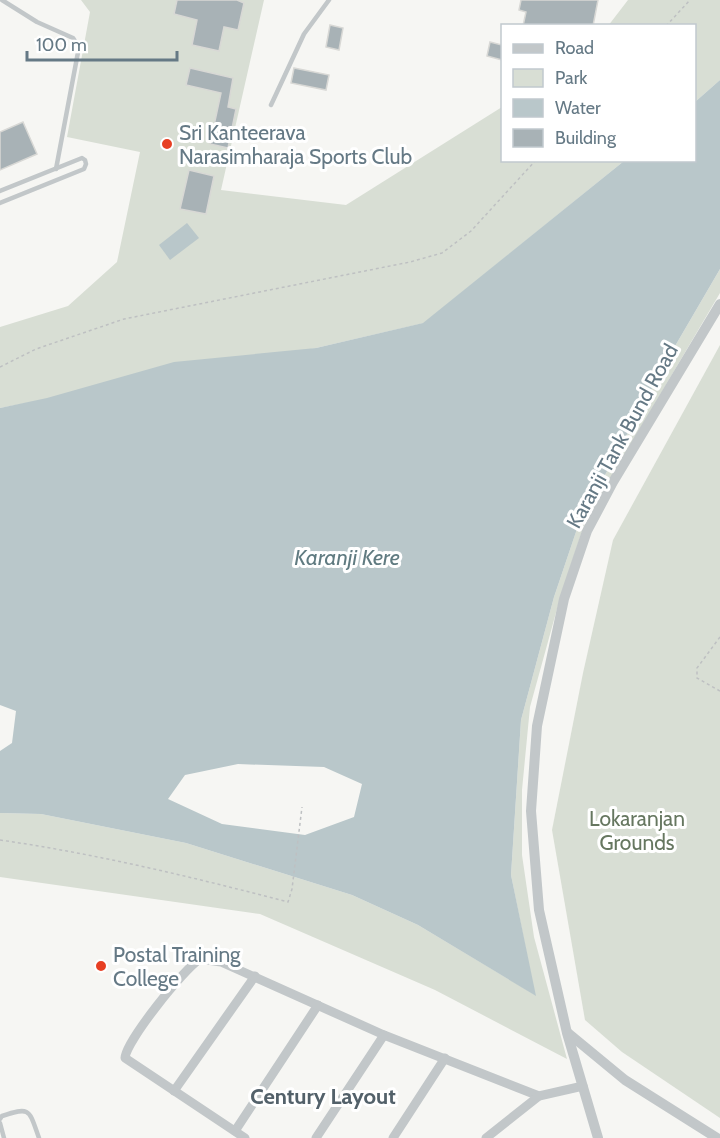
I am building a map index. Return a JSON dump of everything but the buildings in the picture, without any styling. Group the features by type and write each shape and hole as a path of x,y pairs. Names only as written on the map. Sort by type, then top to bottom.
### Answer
{"street":[{"name":"Karanji Tank Bund Road","path":"598,1138 567,1034 539,910 531,811 537,726 564,599 587,531 613,482 720,304"},
{"path":"245,1138 125,1058 126,1052 146,1020 162,999 200,959 221,962 384,1035 539,1096"},
{"path":"174,1091 255,976"},
{"path":"235,1131 318,1005"},
{"path":"567,1034 611,1070 717,1138"},
{"path":"316,1138 384,1035"},
{"path":"393,1138 445,1058"},
{"path":"486,1138 539,1096 583,1086"}],"lane":[{"path":"2,0 37,22 68,35 77,42 79,47 56,169"},
{"path":"271,105 304,34 330,0"},
{"path":"0,191 82,158 86,164 84,169 0,203"},
{"path":"4,1138 0,1121 2,1116 20,1109 33,1119 39,1138"}],"path":[{"path":"668,24 690,0"},
{"path":"0,367 36,349 124,319 410,262 442,253 471,231 534,162"},
{"path":"720,637 698,668 697,678 720,691"},
{"path":"0,840 73,851 183,874 288,902 292,889 302,807"}],"green space":[{"path":"81,0 264,0 221,190 346,205 501,108 501,162 623,162 424,323 316,348 0,408 0,327 68,306 117,262 140,152 67,137 90,12"},
{"path":"628,0 720,0 720,80 696,101 696,24 610,24"},
{"path":"720,269 720,293 585,522 560,598 530,707 522,790 522,855 534,937 567,1059 435,990 260,914 0,877 0,813 41,814 186,843 352,895 418,925 535,995 511,875 521,720 554,597 579,523 671,353"},
{"name":"Lokaranjan Grounds","path":"720,345 720,1118 622,1052 585,1020 552,830 583,673 613,540"}],"water":[{"name":"Karanji Kere","path":"720,80 720,269 671,353 579,523 554,597 521,720 511,875 536,996 418,925 352,895 186,843 41,814 0,813 0,751 12,743 16,711 0,705 0,408 47,398 174,362 316,348 423,323 623,162 696,162 696,101","holes":["238,764 324,767 362,784 354,817 305,835 222,824 168,799 185,775"]},
{"path":"187,223 199,238 170,260 159,245"}],"place":[{"name":"Sri Kanteerava Narasimharaja Sports Club","path":"167,144"},
{"name":"Postal Training College","path":"101,966"}],"district":[{"name":"Century Layout","path":"323,1096"}]}
